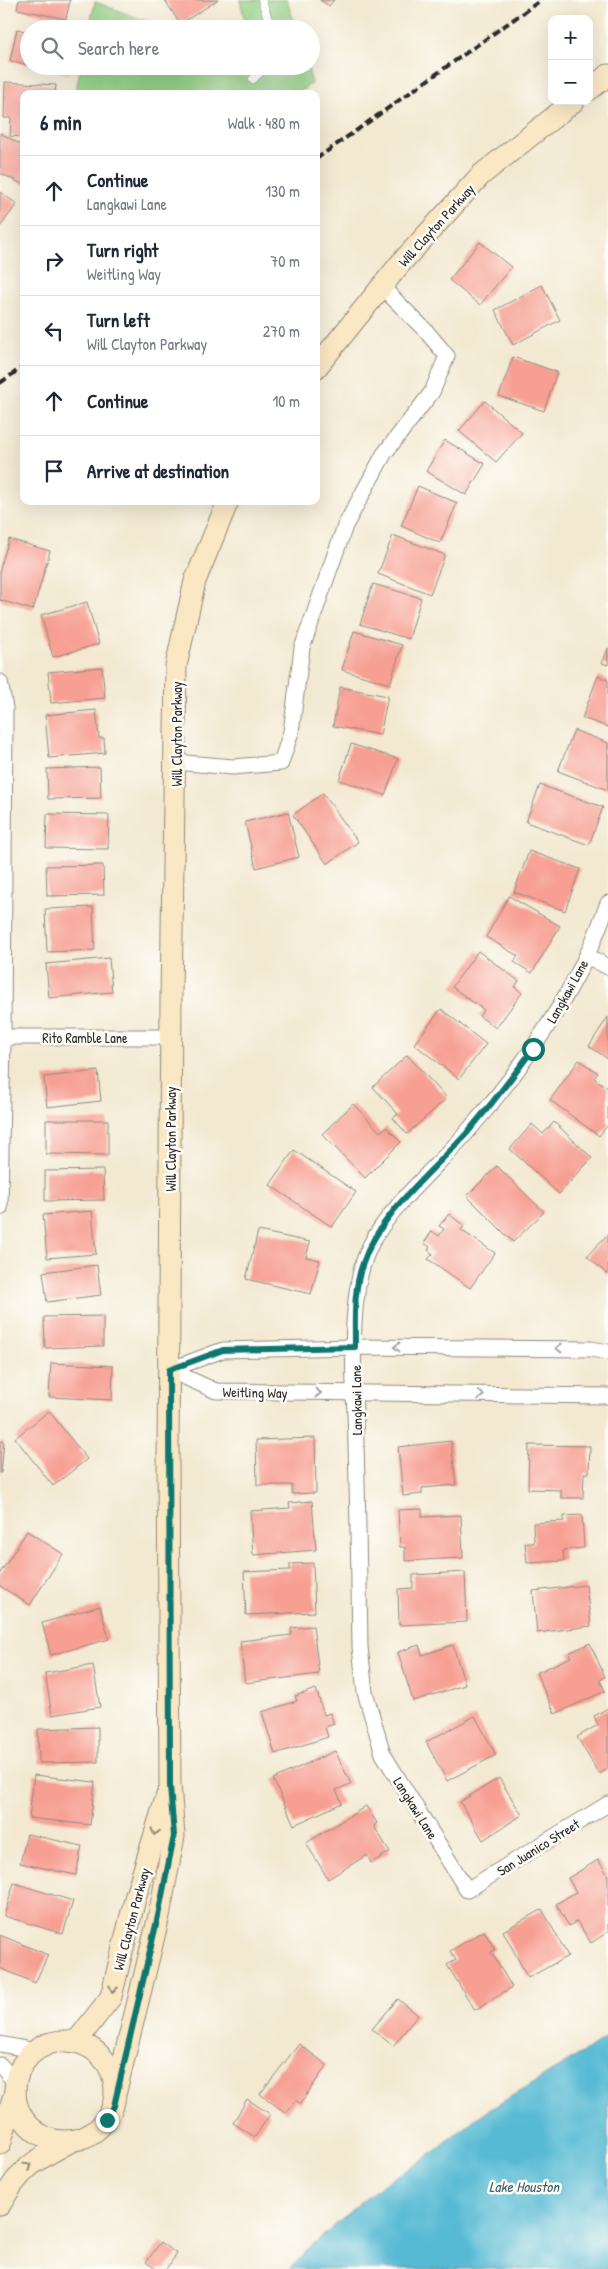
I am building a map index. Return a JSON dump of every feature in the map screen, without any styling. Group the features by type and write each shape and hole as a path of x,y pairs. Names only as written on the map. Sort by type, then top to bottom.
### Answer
{"street":[{"path":"593,87 608,75"},
{"name":"Will Clayton Parkway","path":"320,363 400,264 481,175 569,105"},
{"path":"176,762 233,767 281,763 291,732 302,648 345,526 384,454 432,392 447,356 426,331 382,287"},
{"name":"Will Clayton Parkway","path":"116,2091 158,1916 174,1836 170,1786 169,1370 170,1037 176,762 176,666 195,580 226,505"},
{"path":"0,682 5,708 2,791 0,1208"},
{"name":"Langkawi Lane","path":"467,1890 383,1754 365,1692 360,1647 355,1394 356,1291 362,1264 371,1243 388,1218 497,1097 543,1034 587,956 608,903"},
{"path":"587,956 608,967"},
{"name":"Rito Ramble Lane","path":"2,1037 170,1037"},
{"path":"169,1370 223,1350 355,1347 591,1349 608,1352"},
{"name":"Weitling Way","path":"169,1370 216,1391 608,1396"},
{"name":"Will Clayton Parkway","path":"76,2042 111,1997 136,1895 170,1786"},
{"name":"San Juanico Street","path":"467,1890 608,1804"},
{"path":"0,2144 15,2087 24,2063 36,2051 50,2043 76,2042 97,2052 107,2062 113,2076 116,2091 114,2106 107,2120 95,2132 70,2142 42,2157 20,2172 0,2205"},
{"path":"0,2044 36,2051"},
{"path":"0,2066 15,2087 17,2106 23,2118 32,2129 46,2138 70,2142"}],"lane":[{"path":"262,0 268,20"},
{"path":"253,79 257,75"}],"green space":[{"path":"240,0 287,0 293,20 245,20"},
{"path":"95,2 144,20 91,20"},
{"path":"79,75 310,75 312,83 302,90 76,90"}],"water":[{"name":"Lake Houston","path":"608,2037 608,2269 290,2269 308,2249 379,2187 425,2159 476,2118"}],"building":[{"path":"19,0 70,0 66,19 17,9"},
{"path":"165,0 218,0 186,20 178,20"},
{"path":"320,0 334,0 329,6"},
{"path":"17,29 20,30 20,63 10,61"},
{"path":"5,82 56,85 55,90 20,90 20,137 10,136 11,118 4,118"},
{"path":"0,133 20,144 20,183 0,173"},
{"path":"0,192 17,204 0,227"},
{"path":"480,242 511,267 480,305 449,280"},
{"path":"542,285 560,320 513,345 495,310"},
{"path":"513,357 557,372 544,411 499,396"},
{"path":"485,401 522,433 496,462 459,431"},
{"path":"445,440 485,464 466,495 426,471"},
{"path":"418,486 457,503 440,543 401,526"},
{"path":"393,535 445,555 430,594 378,574"},
{"path":"9,539 50,551 33,610 0,600 0,569"},
{"path":"373,584 421,598 409,639 360,624"},
{"path":"87,602 99,644 53,657 41,615"},
{"path":"354,631 402,645 390,684 342,670"},
{"path":"608,648 608,665 602,663"},
{"path":"102,667 105,698 51,703 48,672"},
{"path":"598,676 608,680 608,727 582,718"},
{"path":"340,687 388,696 380,735 333,726"},
{"path":"96,710 99,738 104,738 105,753 49,758 45,715"},
{"path":"574,730 608,743 608,790 558,771"},
{"path":"351,744 398,759 385,795 339,780"},
{"path":"100,767 101,798 48,799 47,769"},
{"path":"540,785 603,807 589,845 526,822"},
{"path":"323,793 358,842 327,864 293,815"},
{"path":"288,812 299,857 256,868 245,822"},
{"path":"47,814 109,815 108,849 46,848"},
{"path":"529,851 580,869 565,911 514,892"},
{"path":"103,865 104,895 47,896 46,866"},
{"path":"509,896 560,926 532,973 514,962 518,956 486,937"},
{"path":"93,907 95,950 47,952 45,909"},
{"path":"478,951 519,981 515,987 522,993 496,1028 479,1016 484,1010 452,987"},
{"path":"109,958 112,992 49,998 46,964"},
{"path":"441,1009 486,1044 459,1079 414,1044"},
{"path":"608,1017 608,1059 589,1046"},
{"path":"407,1055 447,1098 407,1134 393,1118 398,1114 373,1087"},
{"path":"579,1060 598,1073 594,1078 608,1088 608,1125 599,1136 550,1100"},
{"path":"98,1071 101,1101 47,1107 44,1077"},
{"path":"353,1104 380,1132 386,1127 401,1142 365,1178 322,1134"},
{"path":"46,1120 108,1120 108,1155 46,1154"},
{"path":"554,1122 592,1158 559,1194 510,1149 532,1124 543,1134"},
{"path":"294,1150 356,1192 332,1227 270,1185"},
{"path":"497,1166 544,1212 513,1242 467,1196"},
{"path":"103,1170 104,1200 45,1201 45,1171"},
{"path":"92,1211 96,1254 47,1258 43,1215"},
{"path":"449,1214 464,1226 461,1230 495,1253 470,1288 428,1259 433,1254 428,1250 430,1247 424,1243 432,1231 439,1236 444,1229 439,1226"},
{"path":"258,1231 310,1242 306,1257 320,1260 311,1294 246,1279"},
{"path":"608,1234 608,1275 587,1256"},
{"path":"97,1265 101,1295 47,1302 43,1272"},
{"path":"103,1316 103,1346 45,1348 44,1317"},
{"path":"51,1363 113,1366 112,1400 49,1397"},
{"path":"49,1411 87,1459 53,1486 15,1438"},
{"path":"315,1438 316,1493 292,1494 292,1485 257,1485 256,1440"},
{"path":"0,1441 4,1442 1,1473 0,1473"},
{"path":"451,1441 456,1485 422,1488 422,1494 403,1496 398,1447"},
{"path":"529,1445 590,1446 589,1473 584,1473 583,1498 561,1498 561,1490 528,1489"},
{"path":"312,1501 316,1550 253,1555 250,1511 290,1508 289,1503"},
{"path":"422,1509 422,1517 461,1515 463,1558 405,1561 405,1547 400,1547 398,1510"},
{"path":"582,1515 584,1548 563,1550 564,1561 527,1563 525,1543 534,1543 533,1523 564,1521 564,1516"},
{"path":"27,1531 63,1554 30,1605 0,1586 0,1573"},
{"path":"313,1563 315,1612 246,1615 244,1572 290,1570 290,1564"},
{"path":"465,1572 467,1622 399,1625 398,1589 413,1588 413,1575"},
{"path":"586,1585 591,1626 537,1633 533,1591"},
{"path":"100,1606 109,1639 51,1655 42,1623"},
{"path":"313,1626 319,1674 245,1683 240,1641 292,1635 291,1628"},
{"path":"590,1643 605,1677 600,1680 605,1691 555,1714 536,1673 571,1657 569,1653"},
{"path":"419,1645 422,1655 453,1645 465,1685 413,1701 398,1652"},
{"path":"93,1665 100,1707 52,1715 45,1673"},
{"path":"316,1689 324,1715 330,1713 334,1724 325,1727 328,1737 275,1754 262,1712 297,1701 295,1696"},
{"path":"608,1708 608,1769 599,1774 577,1737 598,1725 594,1716"},
{"path":"475,1716 496,1755 447,1781 426,1742"},
{"path":"98,1727 98,1762 39,1763 38,1729"},
{"path":"335,1751 351,1784 336,1790 342,1803 294,1825 273,1779"},
{"path":"34,1775 95,1782 90,1825 29,1818"},
{"path":"499,1778 522,1815 483,1840 460,1802"},
{"path":"366,1806 377,1823 374,1826 390,1852 371,1863 367,1855 328,1879 306,1843"},
{"path":"27,1834 82,1846 76,1875 20,1863"},
{"path":"598,1860 608,1875 608,1932 591,1943 577,1921 569,1926 556,1904 576,1892 568,1878"},
{"path":"14,1883 73,1901 63,1934 4,1916"},
{"path":"542,1909 568,1956 528,1978 503,1931"},
{"path":"484,1931 495,1949 491,1952 512,1987 475,2010 447,1965 456,1960 450,1951"},
{"path":"0,1935 48,1955 35,1983 0,1968"},
{"path":"398,1999 418,2015 393,2046 372,2029"},
{"path":"299,2044 327,2065 300,2104 296,2100 286,2113 260,2094"},
{"path":"247,2099 270,2114 255,2137 233,2123"},
{"path":"161,2242 177,2254 166,2269 156,2269 146,2262"}],"railway":[{"path":"320,156 541,0"},
{"path":"0,383 20,369"}],"route":[{"path":"107,2120 114,2106 158,1916 174,1836 170,1786 169,1370 223,1350 355,1347 356,1291 362,1264 371,1243 388,1218 497,1097 533,1049"}]}
